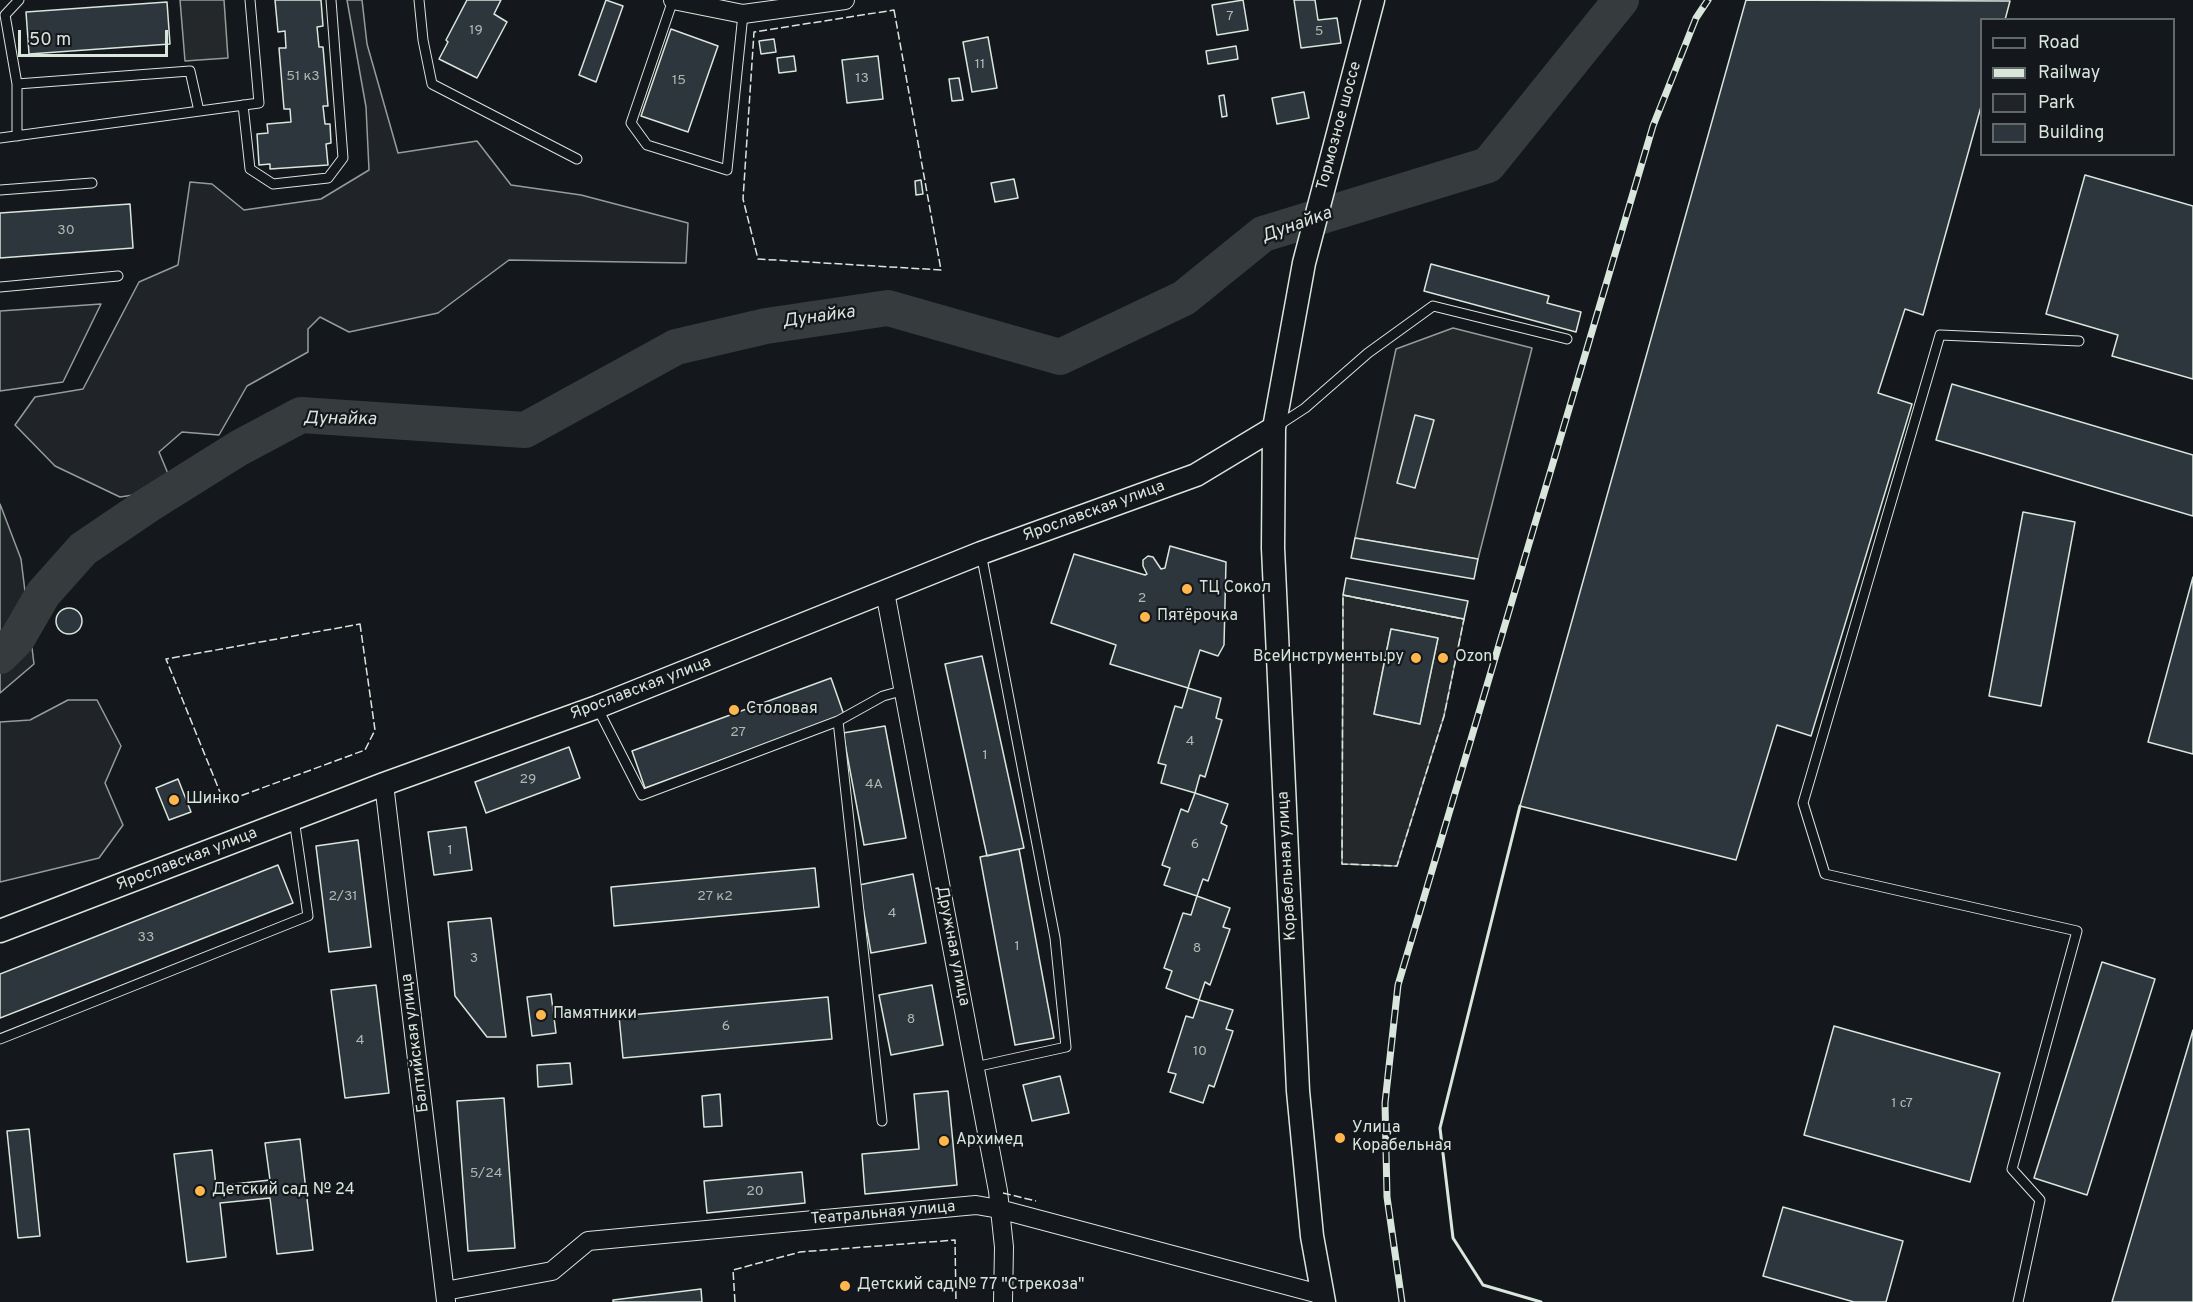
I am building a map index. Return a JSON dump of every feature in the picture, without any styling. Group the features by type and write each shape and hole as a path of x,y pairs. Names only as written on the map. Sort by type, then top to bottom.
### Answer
{"street":[{"path":"673,0 743,14 845,0"},
{"name":"Тормозное шоссе","path":"1275,428 1305,263 1373,0"},
{"name":"Ярославская улица","path":"0,932 384,784 597,707 981,553 1196,475 1275,428"},
{"name":"Корабельная улица","path":"1275,428 1273,548 1298,1091 1312,1236 1324,1298"},
{"name":"Дружная улица","path":"885,592 998,1191 1004,1247 1003,1302"},
{"name":"Балтийская улица","path":"384,784 446,1296"},
{"name":"Театральная улица","path":"446,1296 552,1271 588,1242 976,1205 999,1209 1324,1298"}],"lane":[{"path":"17,136 17,84 5,15 19,0"},
{"path":"0,138 259,103 250,0"},
{"path":"243,105 250,169 273,184 328,178 343,158 331,0"},
{"path":"419,0 423,39 432,84 577,159"},
{"path":"673,0 631,123 647,145 728,170 743,14"},
{"path":"17,84 190,70 199,111"},
{"path":"0,190 92,183"},
{"path":"0,287 118,276"},
{"path":"1275,428 1305,408 1368,353 1433,306 1567,339"},
{"path":"2018,1302 2040,1200 2012,1169 2077,931 1825,874 1803,803 1940,335 2079,341"},
{"path":"975,1067 1066,1047 1055,938 981,553"},
{"path":"597,707 642,795 838,721 883,696 905,690"},
{"path":"838,721 882,1121"},
{"path":"0,1039 308,916 294,819"}],"green space":[{"path":"347,0 362,0 367,44 398,153 477,141 511,185 581,195 688,223 686,263 509,260 438,313 349,332 320,317 308,329 308,352 247,386 219,435 182,432 159,452 169,476 154,492 120,497 55,466 15,425 35,397 83,389 139,282 178,265 190,182 212,184 244,210 321,199 369,170 366,107"},
{"path":"101,304 63,382 0,391 0,311"},
{"path":"0,504 21,559 34,664 0,693"},
{"path":"68,700 97,700 121,746 105,783 123,825 99,858 0,882 0,722 30,720"}],"shaded area":[{"path":"180,0 224,0 228,58 185,61"},
{"path":"1453,328 1532,348 1478,559 1355,538 1396,349"},
{"path":"1343,595 1464,619 1444,716 1397,866 1342,864","holes":["1391,629 1438,638 1420,724 1374,714"]}],"building":[{"path":"275,0 321,0 323,26 317,27 319,47 323,47 328,106 323,106 325,124 330,124 331,143 326,144 328,165 270,169 270,164 259,165 257,134 268,133 267,124 291,122 290,109 284,109 279,48 286,48 285,31 278,32"},
{"path":"467,0 501,0 494,14 507,22 477,78 439,59 448,42 446,40"},
{"path":"606,0 623,6 596,82 579,75"},
{"path":"1243,0 1248,30 1217,35 1212,5"},
{"path":"1294,0 1315,0 1318,20 1337,18 1341,43 1301,48"},
{"path":"1746,0 2010,1 2006,18 1980,18 1980,110 1923,315 1905,309 1878,393 1912,404 1811,736 1777,725 1736,860 1520,806"},
{"path":"167,2 170,44 29,54 26,12"},
{"path":"671,29 718,46 688,132 641,116"},
{"path":"988,37 997,88 972,92 963,42"},
{"path":"774,39 776,52 761,54 759,41"},
{"path":"1236,46 1238,59 1208,64 1206,51"},
{"path":"794,56 796,71 779,73 777,58"},
{"path":"878,56 883,99 847,103 842,60"},
{"path":"959,78 963,100 952,101 949,79"},
{"path":"1304,92 1309,118 1277,124 1272,98"},
{"path":"1224,95 1227,116 1222,117 1219,96"},
{"path":"2085,175 2193,206 2193,379 2112,356 2118,335 2046,314"},
{"path":"1014,179 1018,198 995,202 991,183"},
{"path":"921,180 923,194 916,195 915,181"},
{"path":"130,204 133,248 0,258 0,213"},
{"path":"1431,264 1549,296 1547,303 1581,312 1576,332 1424,291"},
{"path":"1952,384 2193,455 2193,516 1936,440"},
{"path":"1415,415 1434,420 1415,488 1397,483"},
{"path":"2023,512 2075,522 2041,706 1989,696"},
{"path":"1355,538 1478,559 1474,579 1351,558"},
{"path":"1170,546 1226,562 1224,645 1218,656 1200,650 1188,688 1110,664 1116,645 1051,623 1074,554 1145,575 1147,574 1143,560 1148,556 1153,557 1161,569 1165,568"},
{"path":"2193,577 2193,754 2148,742"},
{"path":"1346,578 1468,601 1464,619 1343,595"},
{"path":"69,608 78,612 82,621 78,630 69,634 60,630 56,621 60,612"},
{"path":"1391,629 1438,638 1420,724 1374,714"},
{"path":"982,656 1024,848 987,856 945,664"},
{"path":"831,678 844,715 645,788 632,751"},
{"path":"1188,688 1221,698 1216,718 1222,720 1205,777 1200,775 1195,793 1161,783 1166,765 1158,763 1175,706 1182,708"},
{"path":"885,726 906,838 864,845 843,733"},
{"path":"569,747 580,778 486,813 475,782"},
{"name":"Шинко","path":"178,779 191,812 169,820 156,788"},
{"path":"1195,793 1228,804 1221,823 1227,826 1208,881 1203,879 1197,896 1164,885 1170,868 1162,865 1181,809 1188,812"},
{"path":"466,827 472,870 434,875 428,832"},
{"path":"358,840 371,947 329,952 316,846"},
{"path":"1019,849 1054,1038 1015,1045 980,857"},
{"path":"278,865 293,903 0,1018 0,974"},
{"path":"815,868 819,907 614,926 611,887"},
{"path":"913,874 926,943 871,953 859,885"},
{"path":"1197,896 1230,908 1223,927 1230,929 1210,985 1205,982 1199,1000 1166,988 1172,971 1164,968 1183,913 1191,915"},
{"path":"491,918 506,1037 487,1037 455,996 448,922"},
{"path":"2102,962 2155,979 2087,1195 2034,1178"},
{"path":"376,985 389,1093 345,1098 331,990"},
{"path":"932,985 943,1045 891,1055 879,995"},
{"name":"Памятники","path":"551,994 556,1033 532,1036 527,997"},
{"path":"828,997 832,1039 623,1058 619,1016"},
{"path":"1199,1000 1233,1010 1226,1029 1233,1031 1214,1087 1209,1085 1203,1103 1170,1092 1176,1074 1168,1072 1186,1016 1193,1018"},
{"path":"1834,1026 2000,1073 1970,1182 1804,1135"},
{"path":"2193,1030 2193,1302 2112,1302"},
{"path":"570,1063 572,1084 538,1087 537,1065"},
{"path":"1060,1076 1069,1113 1032,1121 1023,1085"},
{"path":"948,1091 957,1185 865,1194 862,1154 919,1149 914,1094"},
{"path":"720,1094 722,1126 704,1127 702,1096"},
{"path":"504,1098 515,1248 468,1251 457,1101"},
{"path":"29,1129 40,1236 18,1238 7,1131"},
{"path":"300,1139 313,1250 277,1254 270,1198 220,1203 226,1257 187,1262 174,1154 212,1150 216,1186 270,1180 265,1143"},
{"path":"802,1172 805,1203 707,1213 704,1181"},
{"path":"1783,1207 1903,1241 1886,1302 1854,1302 1763,1276"},
{"path":"701,1289 702,1302 613,1302 613,1300"}],"waterway":[{"name":"Дунайка","path":"0,656 17,639 43,594 83,549 239,448 301,415 525,430 676,347 766,326 888,308 1060,357 1184,298 1263,234 1488,165 1621,0"}],"railway":[{"path":"1402,1302 1387,1197 1385,1103 1398,985 1653,126 1696,18 1708,0"}],"fence":[{"path":"894,10 941,270 758,259 743,199 754,32 894,10"},
{"path":"1343,595 1464,619 1444,716 1397,866 1342,864 1343,595"},
{"path":"360,624 375,730 365,750 224,802 166,659 360,624"},
{"path":"1003,1193 1036,1201"},
{"path":"735,1302 733,1270 800,1252 955,1240 956,1302"}],"wall":[{"path":"1520,806 1440,1128 1453,1238 1483,1285 1541,1302"}],"place":[{"name":"ТЦ Сокол","path":"1187,589"},
{"name":"Пятёрочка","path":"1145,617"},
{"name":"ВсеИнструменты.ру","path":"1416,658"},
{"name":"Ozon","path":"1443,658"},
{"name":"Столовая","path":"734,710"},
{"name":"Шинко","path":"174,800"},
{"name":"Памятники","path":"541,1015"},
{"name":"Улица Корабельная","path":"1340,1138"},
{"name":"Архимед","path":"944,1141"},
{"name":"Детский сад № 24","path":"200,1191"},
{"name":"Детский сад № 77 \"Стрекоза\"","path":"845,1286"}]}
